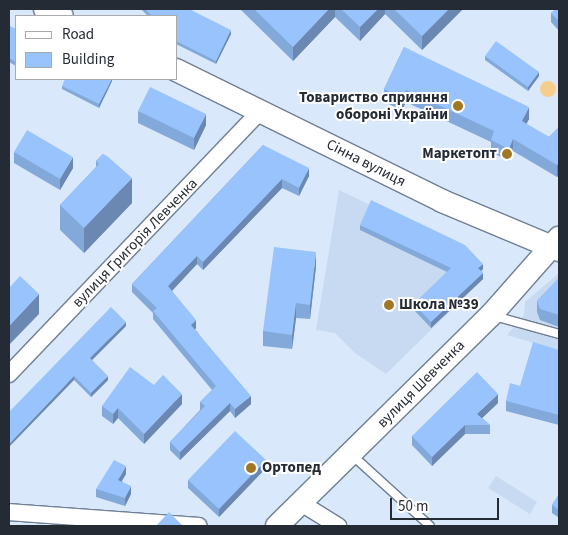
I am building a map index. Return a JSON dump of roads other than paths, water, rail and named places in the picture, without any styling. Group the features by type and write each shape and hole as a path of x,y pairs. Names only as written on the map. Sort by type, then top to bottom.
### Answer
{"main road":[{"path":"45,9 60,15"},
{"name":"Сінна вулиця","path":"178,71 442,201 556,245"},
{"name":"вулиця Шевченка","path":"278,526 491,315 556,245"}],"street":[{"name":"вулиця Григорія Левченка","path":"9,374 260,111"},
{"path":"301,503 338,526"},
{"path":"9,512 144,524 198,526"}],"lane":[{"path":"491,315 559,334"},
{"path":"351,454 430,526"}],"place":[{"name":"Товариство сприяння обороні України","path":"458,106"},
{"name":"Маркетопт","path":"507,154"},
{"name":"Школа №39","path":"389,305"},
{"name":"Ортопед","path":"251,468"}]}
